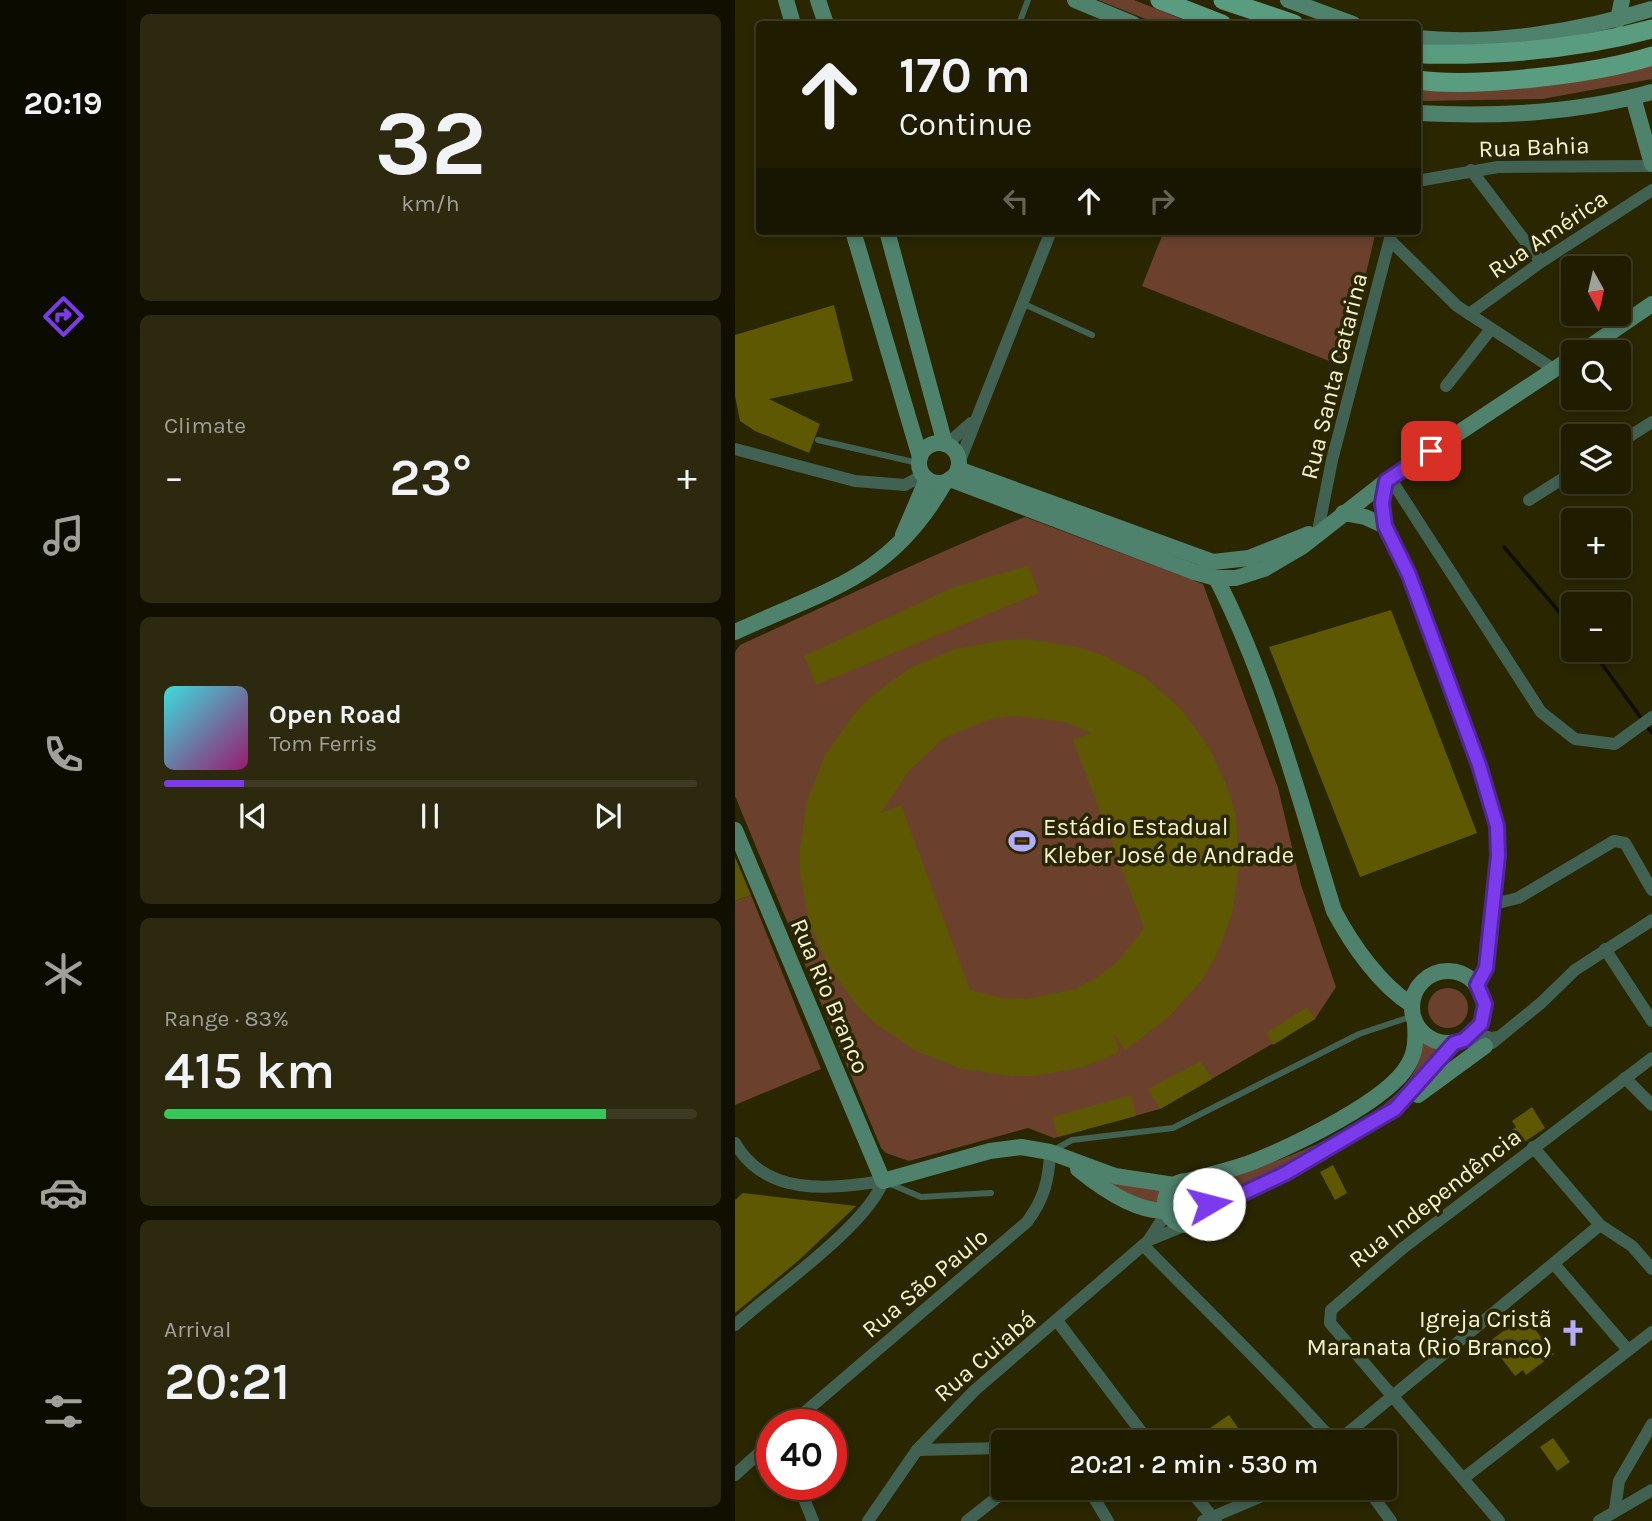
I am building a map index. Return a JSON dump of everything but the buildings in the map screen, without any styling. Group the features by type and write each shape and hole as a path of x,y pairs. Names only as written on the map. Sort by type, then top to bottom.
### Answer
{"main road":[{"path":"1160,0 1214,21"},
{"path":"1223,0 1285,21"},
{"path":"1421,54 1476,55 1547,50 1613,39 1652,29"},
{"path":"1421,80 1469,81 1554,74 1652,56"}],"street":[{"path":"786,0 792,21"},
{"path":"818,0 824,21"},
{"path":"1075,0 1126,21"},
{"path":"1287,0 1345,21"},
{"path":"1618,20 1622,0"},
{"path":"1421,38 1491,40 1618,20 1652,9"},
{"path":"1421,113 1517,114 1638,107 1652,92"},
{"path":"1638,107 1652,165"},
{"name":"Rua Bahia","path":"1421,180 1498,167 1652,165"},
{"path":"1471,170 1541,262"},
{"name":"Rua América","path":"1469,314 1541,262 1652,190"},
{"path":"854,235 922,468"},
{"path":"888,235 946,444 955,452 953,474"},
{"path":"735,632 857,578 899,543 926,514 953,474 1049,235"},
{"path":"1391,235 1445,297 1555,370"},
{"name":"Rua Santa Catarina","path":"1318,531 1342,424 1391,235"},
{"path":"1600,340 1652,304"},
{"path":"1446,386 1491,329"},
{"path":"953,474 1139,552 1216,578 1246,576 1264,569 1303,546 1318,531 1388,479 1561,366"},
{"path":"899,543 927,447 946,444 976,417"},
{"path":"1631,435 1652,422"},
{"path":"737,448 855,481 905,485 922,468"},
{"path":"922,468 953,474 1213,562 1249,558 1318,531"},
{"path":"1388,479 1382,503 1385,526 1409,575 1489,795 1497,826 1498,856 1486,968 1477,985"},
{"path":"1388,479 1541,712 1575,739 1615,744 1652,717"},
{"path":"1529,500 1561,480"},
{"path":"1343,513 1365,517 1385,526"},
{"path":"1216,578 1233,612 1283,746 1335,911 1345,930 1431,1040 1502,1036"},
{"name":"Rua Rio Branco","path":"735,830 883,1181"},
{"path":"1493,904 1518,898 1614,841 1625,843 1652,890"},
{"path":"1068,1161 1094,1182 1146,1209 1166,1212 1177,1223 1187,1226 1200,1222 1208,1210 1286,1173 1460,1067 1502,1036 1575,970 1652,920"},
{"path":"1605,949 1652,1021"},
{"path":"1166,1212 1165,1196 1181,1183 1253,1162 1374,1098 1400,1078 1409,1064 1416,1044 1413,1015 1420,985 1437,973 1459,973 1477,985 1485,1004 1484,1014 1464,1039 1395,1109"},
{"path":"1464,1039 1485,1046"},
{"name":"Rua Independência","path":"1393,1393 1331,1323 1331,1310 1403,1248 1652,1058"},
{"path":"1625,1078 1652,1105"},
{"path":"735,1143 753,1167 787,1183 808,1188 883,1181 1006,1147 1049,1152 1115,1176 1181,1183 1205,1190 1208,1210"},
{"path":"1532,1147 1600,1225 1632,1246 1652,1269"},
{"name":"Rua São Paulo","path":"809,1409 1027,1222 1042,1200 1049,1177 1049,1152"},
{"path":"735,1325 848,1228 873,1202 883,1181"},
{"name":"Rua Cuiabá","path":"868,1521 917,1450 975,1390 1058,1322 1146,1243 1166,1212"},
{"path":"1350,1430 1600,1225"},
{"name":"Rua Cuiabá","path":"1146,1243 1187,1226"},
{"path":"1146,1243 1325,1430"},
{"path":"1555,1264 1628,1350"},
{"path":"1058,1322 1140,1430"},
{"path":"1465,1477 1652,1332"},
{"path":"1393,1393 1499,1521"},
{"path":"1615,1510 1619,1480 1652,1424"},
{"path":"917,1450 991,1448"},
{"path":"735,1475 756,1456"},
{"path":"1599,1521 1652,1490"},
{"path":"804,1500 813,1521"},
{"path":"967,1521 994,1500"},
{"path":"1095,1500 1108,1521"},
{"path":"1197,1500 1210,1519 1254,1500"},
{"path":"1376,1500 1391,1521"}],"lane":[{"path":"1020,21 1028,0"},
{"path":"1022,303 1091,335"},
{"path":"818,440 922,468"},
{"path":"1049,1152 1072,1140 1173,1128 1359,1034 1413,1015"},
{"path":"883,1181 921,1197 991,1193"}],"shaded area":[{"path":"1098,0 1134,0 1186,21 1150,21"},
{"path":"1652,64 1652,79 1542,99 1421,101 1421,85"},
{"path":"1162,235 1375,235 1344,367 1142,286"},
{"name":"Estádio Estadual Kleber José de Andrade","path":"1025,517 1203,584 1278,788 1301,885 1336,987 1315,1019 1160,1109 1054,1138 1028,1128 909,1161 886,1153 881,1148 735,796 735,652 740,645 917,563"},
{"path":"751,895 821,1069 735,1105 735,901"},
{"path":"1448,988 1456,989 1462,994 1467,1000 1467,1016 1462,1022 1456,1027 1448,1028 1440,1027 1434,1022 1429,1016 1428,1008 1429,1000 1434,994 1440,989"},
{"path":"1423,1042 1440,1049 1400,1101 1221,1201 1216,1179 1297,1153 1356,1124 1382,1106 1402,1088 1416,1068"},
{"path":"1094,1178 1166,1189 1161,1209"},
{"path":"1183,1197 1191,1197 1197,1207 1191,1217 1183,1217 1177,1211 1177,1203"}],"waterway":[{"path":"1504,547 1561,614"},
{"path":"1600,662 1652,733"}],"place":[{"name":"Estádio Estadual Kleber José de Andrade","path":"1022,841"},
{"name":"Igreja Cristã Maranata (Rio Branco)","path":"1573,1333"}],"route":[{"path":"1209,1204 1208,1210 1242,1197 1395,1109 1415,1090 1454,1043 1475,1032 1484,1014 1485,1004 1477,985 1486,968 1498,856 1497,826 1471,742 1409,575 1382,515 1386,481 1431,451"}]}
